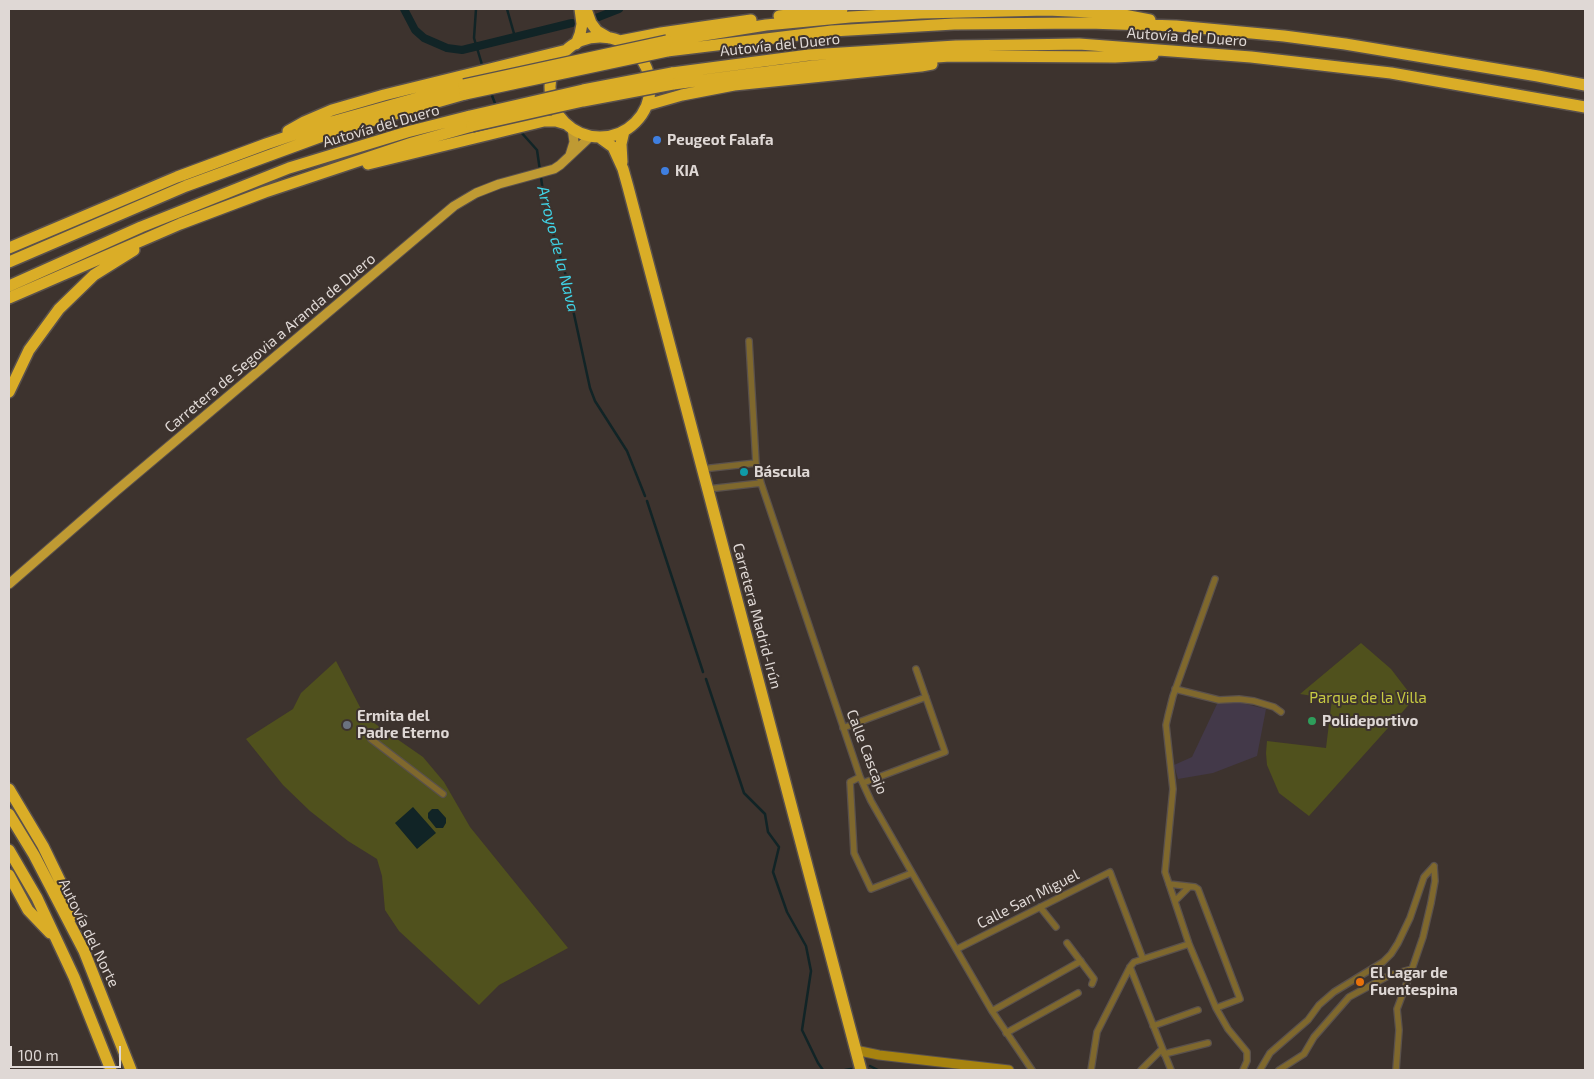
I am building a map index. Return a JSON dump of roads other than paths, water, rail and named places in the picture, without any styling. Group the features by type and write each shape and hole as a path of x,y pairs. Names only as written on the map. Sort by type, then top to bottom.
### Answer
{"highway":[{"path":"569,126 556,111 551,95 551,78 557,63 580,34 582,24 580,9"},
{"path":"265,192 342,169 400,157 531,124 556,121 595,137 612,136 624,131 642,116 647,105 650,90 649,75 643,61 633,49 597,31 586,9"},
{"path":"266,144 304,122 332,110 384,94 571,47 597,38 614,40 763,18 842,9"},
{"path":"667,46 766,25 850,17 1001,10 1113,13 1166,22 1181,27"},
{"name":"Autovía del Duero","path":"9,262 186,186 336,131 465,90 667,46 832,31 954,24 1089,23 1181,27 1284,36 1354,45 1519,72 1585,86"},
{"name":"Autovía del Duero","path":"9,286 141,227 289,168 407,132 471,121 583,90 673,78 809,54 956,46 1079,44 1251,57 1391,73 1585,107"},
{"path":"673,78 950,56 1116,57 1177,51"},
{"path":"647,105 682,95 734,85 921,66 965,57"},
{"path":"9,248 178,177 266,144 328,123 465,90"},
{"path":"9,298 180,224 265,192 412,143 471,121"},
{"name":"Carretera Madrid-Irún","path":"623,169 622,144 624,131"},
{"name":"Carretera Madrid-Irún","path":"595,137 613,147 623,169 861,1070"},
{"path":"9,392 29,350 59,309 94,275 138,247 180,224"},
{"path":"9,241 38,235"},
{"path":"9,789 43,846 60,881 84,950"},
{"name":"Autovía del Norte","path":"9,814 34,855 84,950 132,1070"},
{"name":"Autovía del Norte","path":"9,850 37,898 78,984 111,1070"},
{"path":"9,875 28,910 56,939"}],"main road":[{"path":"569,126 574,142 570,157"},
{"name":"Carretera de Segovia a Aranda de Duero","path":"9,584 116,491 454,206 476,193 499,184 554,169 595,137"},
{"path":"855,1050 879,1055 1009,1070"}],"street":[{"name":"Calle Cascajo","path":"749,342 756,463 861,780 912,873 992,1011 1032,1070"},
{"path":"702,469 756,463"},
{"path":"708,489 762,483"},
{"path":"1215,579 1175,690 1166,725 1172,789 1165,872 1189,944 1216,1008 1228,1029 1247,1052 1247,1061 1243,1070"},
{"path":"912,873 871,889 854,853 850,782 945,752 916,669"},
{"path":"1175,690 1219,700 1239,699 1254,701 1281,712"},
{"path":"843,728 926,697"},
{"path":"371,739 443,794"},
{"path":"1260,1070 1270,1053 1308,1020 1319,1005 1334,992 1383,962 1391,954 1410,918 1424,878 1434,866 1435,881 1422,937 1397,1009 1399,1030 1396,1070"},
{"name":"Calle San Miguel","path":"957,949 1110,872 1142,959"},
{"path":"1169,884 1198,889 1240,999 1216,1008"},
{"path":"1175,901 1189,886"},
{"path":"1040,906 1056,927"},
{"path":"1067,944 1094,979 1092,984"},
{"path":"1091,1070 1097,1032 1105,1012 1130,967 1134,962 1189,944"},
{"path":"992,1011 1081,961"},
{"path":"1130,967 1171,1070"},
{"path":"1279,1070 1304,1054 1314,1037 1349,997 1390,975 1412,969"},
{"path":"1006,1033 1078,993"},
{"path":"1153,1026 1198,1010"},
{"path":"1142,1070 1163,1051 1208,1043"}],"water":[{"path":"413,807 436,833 417,849 395,823"},
{"path":"432,809 438,809 446,818 443,828 436,828 428,818 428,813"}],"waterway":[{"name":"Arroyo de la Nava","path":"404,9 415,30 424,38 447,48 462,50 572,23"},
{"name":"Arroyo de la Nava","path":"476,9 474,38 483,68"},
{"path":"507,9 515,37"},
{"path":"596,18 619,9"},
{"name":"Arroyo de la Nava","path":"491,93 496,106"},
{"name":"Arroyo de la Nava","path":"520,131 537,150 546,212 564,268 590,388 595,401 627,451 645,496"},
{"name":"Arroyo de la Nava","path":"647,501 703,672"},
{"name":"Arroyo de la Nava","path":"706,679 744,793 765,814 768,832 779,847 773,872 787,912 806,946 811,971 802,1030 823,1070"},
{"name":"Arroyo de la Nava","path":"870,1066 878,1070"},
{"name":"Arroyo de la Nava","path":"845,1070 851,1069"}],"place":[{"name":"Peugeot Falafa","path":"657,140"},
{"name":"KIA","path":"665,171"},
{"name":"Báscula","path":"744,472"},
{"name":"Polideportivo","path":"1312,721"},
{"name":"Ermita del Padre Eterno","path":"347,725"},
{"name":"El Lagar de Fuentespina","path":"1360,982"}],"park label":[{"name":"Parque de la Villa","path":"1368,698"}]}
